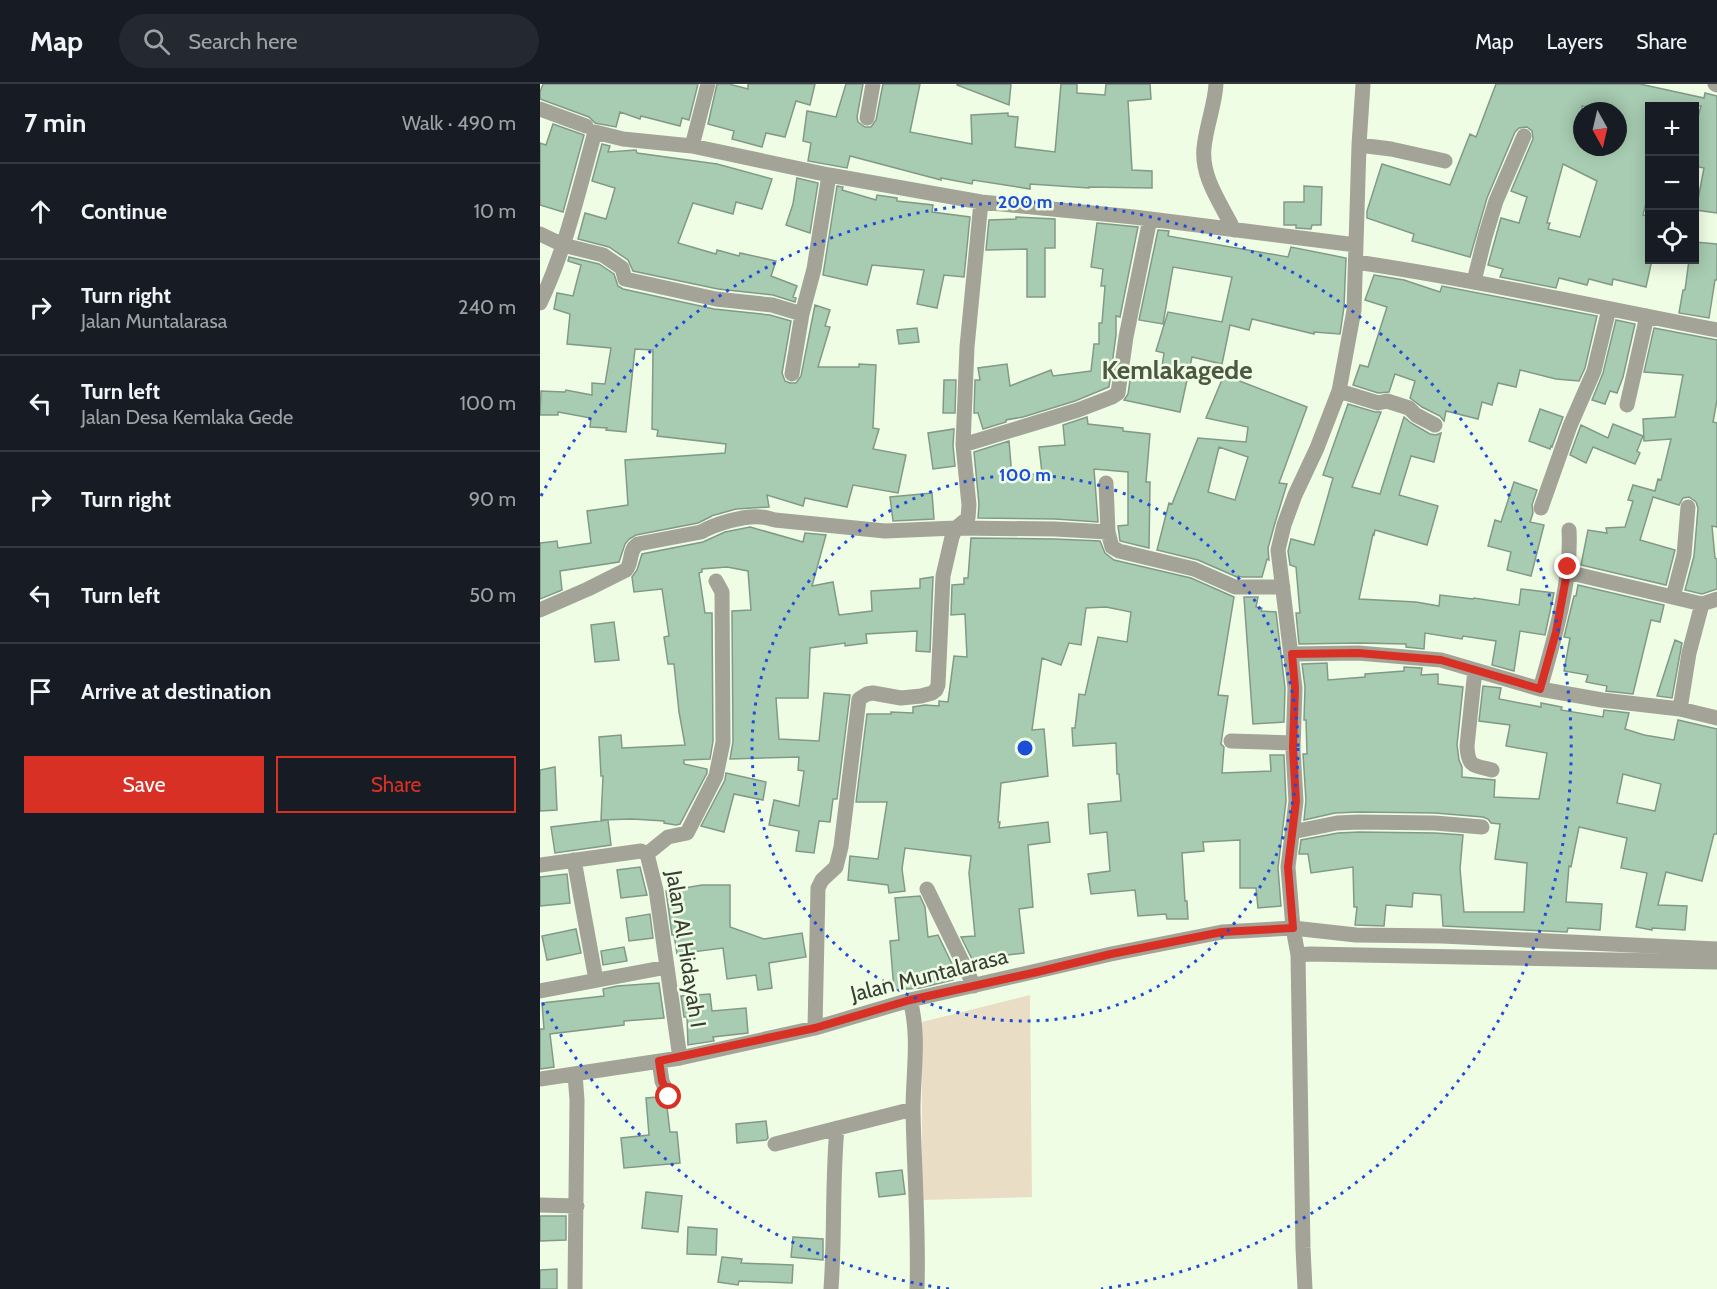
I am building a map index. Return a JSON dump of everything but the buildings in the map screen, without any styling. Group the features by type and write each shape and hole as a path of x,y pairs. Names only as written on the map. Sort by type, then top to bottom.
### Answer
{"street":[{"path":"692,146 708,84"},
{"path":"867,118 873,84"},
{"path":"1216,84 1203,149 1204,159 1212,188 1234,230"},
{"path":"1305,1289 1297,952 1288,867 1296,801 1293,743 1295,688 1278,550 1295,495 1317,448 1339,391 1354,310 1363,84"},
{"path":"540,109 586,126"},
{"path":"540,303 551,280 563,244 595,132 623,139 692,146 829,175 981,202 1150,219 1356,246"},
{"path":"1474,281 1496,201 1524,136"},
{"path":"1359,145 1445,161"},
{"path":"792,374 802,314 814,269 829,175"},
{"path":"815,1028 818,888 822,880 836,867 841,847 859,699 867,693 901,698 933,693 936,690 943,576 952,537 956,528 968,518 969,505 963,445 967,347 981,202"},
{"path":"963,445 1078,410 1118,393 1126,337 1150,219"},
{"path":"540,234 563,244 603,255 622,268 625,279 716,299 772,305 802,314"},
{"path":"1356,262 1474,281 1717,330"},
{"path":"1541,508 1570,426 1594,371 1609,309"},
{"path":"1626,405 1647,316"},
{"path":"1339,391 1378,403 1387,401 1409,408 1416,415 1435,425"},
{"path":"1106,483 1108,532 1112,547 1119,551 1194,569 1234,587 1283,587"},
{"path":"1673,597 1684,555 1688,507"},
{"path":"540,610 626,570 629,567 634,546 638,544 701,532 709,527 748,517 760,516 775,520 885,531 956,528 1108,532"},
{"path":"1540,689 1556,632 1567,572 1569,530"},
{"path":"1567,572 1702,604 1717,599"},
{"path":"540,865 644,852 668,837 687,833 716,776 723,742 722,592 716,581"},
{"path":"1680,709 1689,653 1702,604"},
{"path":"1292,654 1358,653 1441,660 1540,689 1602,700 1680,709 1717,718"},
{"path":"1475,670 1467,746 1468,758 1474,766 1492,770"},
{"path":"1231,741 1293,743"},
{"path":"1293,832 1337,823 1359,822 1435,823 1482,827"},
{"name":"Jalan Al Hidayah I","path":"644,852 656,890 680,1058"},
{"path":"574,860 596,980"},
{"path":"927,889 974,986"},
{"name":"Jalan Muntalarasa","path":"540,1079 660,1069 680,1058 815,1028 974,986 1111,954 1222,932 1294,930 1604,952"},
{"path":"1297,952 1310,954 1604,952 1717,949"},
{"path":"1604,952 1717,962"},
{"path":"540,991 667,967"},
{"path":"911,1003 915,1023 913,1109 918,1250 917,1289"},
{"path":"660,1069 669,1097"},
{"path":"575,1289 576,1077"},
{"path":"775,1144 913,1109"},
{"path":"831,1289 837,1128"},
{"path":"540,1205 577,1206"}],"shaded area":[{"path":"1030,995 1032,1197 922,1200 922,1022"}],"district":[{"name":"Kemlakagede","path":"1177,370"}],"route":[{"path":"669,1097 662,1081 659,1061 815,1028 910,1000 1111,954 1222,932 1293,928 1288,867 1296,801 1293,748 1295,688 1292,654 1358,653 1441,660 1540,689 1556,632 1568,567"}]}
